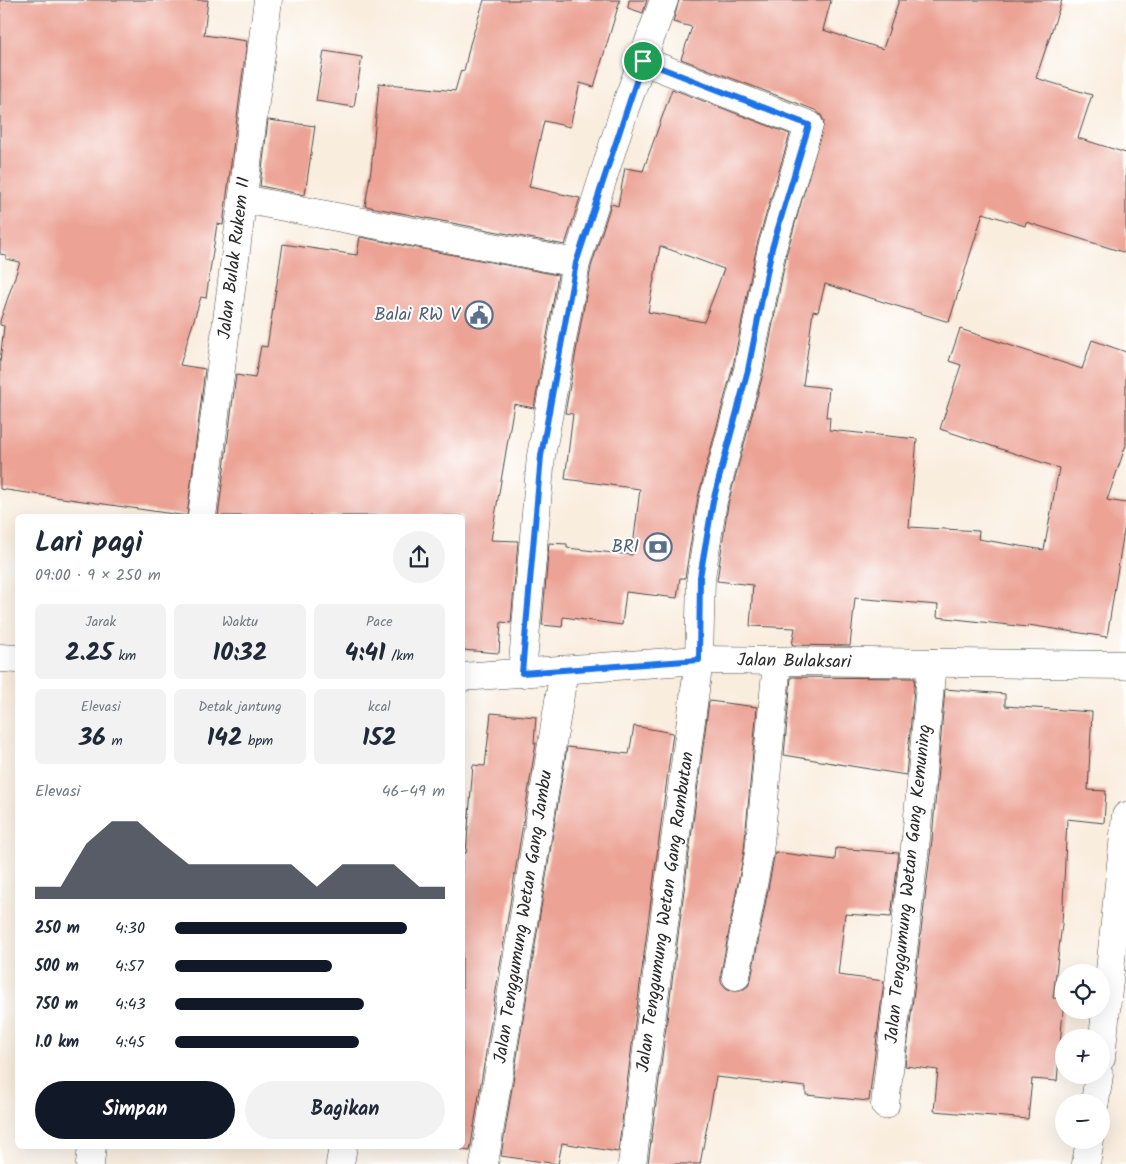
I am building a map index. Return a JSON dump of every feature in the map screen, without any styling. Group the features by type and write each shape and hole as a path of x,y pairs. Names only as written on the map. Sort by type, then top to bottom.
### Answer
{"street":[{"name":"Jalan Bulak Rukem II","path":"202,514 268,0"},
{"path":"522,673 541,456 576,263 664,0"},
{"name":"Jalan Tenggumung Wetan Gang Rambutan","path":"632,1164 699,660 700,577 713,501 748,370 772,248 809,125 643,61"},
{"path":"243,199 576,263"},
{"path":"0,658 15,659"},
{"name":"Jalan Bulaksari","path":"465,677 699,660 1126,665"},
{"path":"736,976 759,853 777,662"},
{"name":"Jalan Tenggumung Wetan Gang Kemuning","path":"885,1105 916,838 932,663"},
{"name":"Jalan Tenggumung Wetan Gang Jambu","path":"484,1164 564,670"},
{"path":"1105,1029 1123,877 1126,816"},
{"path":"90,1164 92,1149"},
{"path":"340,1164 342,1149"},
{"path":"1086,1164 1088,1149"}],"building":[{"path":"0,0 208,0 204,35 247,41 223,225 217,224 206,298 201,297 180,365 205,369 187,514 173,514 0,489 0,362 4,326 0,325 0,321 20,262 6,259 6,255 0,254"},
{"path":"484,0 620,0 594,87 580,83 570,127 544,121 529,187 580,198 565,245 365,206 371,170 379,83 455,91 461,70 464,71 470,44"},
{"path":"629,0 647,0 643,13 628,8"},
{"path":"679,0 831,0 823,30 883,49 899,0 1062,0 1036,78 1092,95 1078,138 1126,153 1126,253 1026,222 1025,226 983,213 949,322 825,284 818,312 813,311 803,385 829,388 826,417 830,417 829,430 917,439 909,527 979,531 978,539 1044,550 1059,468 940,429 961,365 949,361 960,329 1082,369 1092,340 1126,352 1126,445 1107,500 1126,503 1126,518 1107,637 1028,625 1027,627 937,617 938,605 855,598 850,646 792,645 795,628 750,626 753,585 717,581 728,504 763,374 787,252 824,122 821,115 815,110 681,59 692,27 673,22"},
{"path":"324,51 362,57 354,107 316,101"},
{"path":"672,89 790,134 757,245 733,366 698,497 685,578 680,578 677,598 626,592 622,625 563,617 562,627 542,625 549,543 567,544 567,548 632,555 640,489 565,479 573,414 565,413 591,267 611,204 618,206 625,168 643,171","holes":["660,246 724,269 704,322 648,312"]},
{"path":"268,120 315,126 305,195 260,186"},
{"path":"360,237 558,275 534,408 514,404 491,540 518,541 511,623 501,622 499,653 465,650 465,514 218,514 236,375 255,378 261,346 267,347 283,244 357,255"},
{"path":"791,677 915,678 906,775 784,755"},
{"path":"945,689 1005,694 1005,706 1092,712 1088,790 1106,791 1104,823 1067,819 1062,924 1057,964 1055,964 1053,998 1055,998 1055,1019 1062,1019 1061,1029 1055,1029 1055,1081 1032,1079 1028,1119 934,1111 938,1070 905,1066 932,839"},
{"path":"709,701 757,707 744,851 721,973 721,982 726,988 733,991 741,991 748,986 751,979 775,852 835,860 836,848 899,853 891,917 845,914 838,975 884,981 869,1101 806,1095 806,1087 716,1077 700,1164 648,1164"},
{"path":"491,713 536,717 534,743 536,743 470,1151 462,1150 465,1149 465,853 473,765 485,766"},
{"path":"634,726 673,733 618,1152 562,1143 558,1164 501,1156 567,747 629,754"}],"place":[{"name":"Balai RW V","path":"479,315"},
{"name":"BRI","path":"658,547"}],"route":[{"path":"643,61 809,125 772,248 748,370 713,501 700,577 699,660 522,673 541,456 576,263 643,61"}]}
